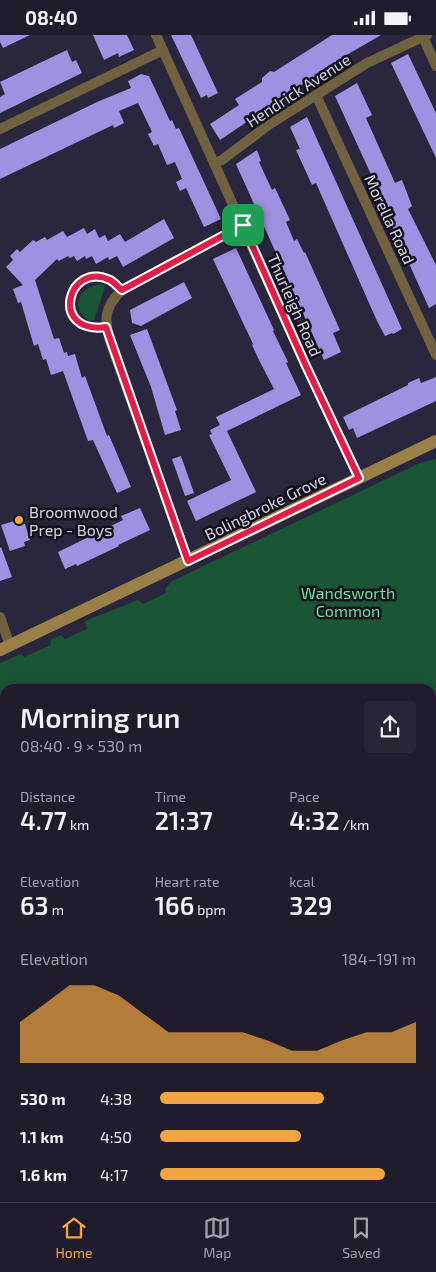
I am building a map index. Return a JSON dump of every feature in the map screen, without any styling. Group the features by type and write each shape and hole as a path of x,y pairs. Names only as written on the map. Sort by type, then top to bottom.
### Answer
{"main road":[{"name":"Bolingbroke Grove","path":"5,648 436,441"}],"street":[{"name":"Thurleigh Road","path":"156,35 306,366 359,478"},
{"path":"425,36 436,66"},
{"name":"Hendrick Avenue","path":"215,163 222,160 270,124 367,63 425,36"},
{"path":"0,129 163,50"},
{"name":"Morella Road","path":"316,95 436,355"},
{"path":"188,561 106,327 107,313 112,300 122,290 243,225"},
{"path":"106,327 94,329 84,327 75,319 70,301 72,293 84,279 92,277 111,281 122,290"},
{"path":"0,617 5,648"}],"green space":[{"path":"101,284 105,288 94,320 89,321 79,310 79,298 87,289"},
{"name":"Wandsworth Common","path":"436,459 436,684 0,684 0,663 21,654 24,657 51,645 50,640 61,635 65,639 87,629 85,621 138,600 143,604 166,593 165,589 172,581 420,463"}],"building":[{"path":"0,35 30,35 3,48 0,42"},
{"path":"93,35 127,35 134,50 119,57 118,53 104,60"},
{"path":"171,35 191,35 218,93 208,98 207,95 201,98"},
{"path":"332,35 381,35 345,56 220,140 210,124 239,105 235,99 262,82 262,78 270,71 274,72"},
{"path":"67,50 72,62 76,60 82,73 0,113 0,97 5,94 0,82"},
{"path":"408,54 436,113 436,158 391,63"},
{"path":"141,74 149,76 170,121 172,120 176,129 179,128 221,219 204,227 186,188 180,191 176,182 182,179 175,162 167,165 158,144 154,146 148,134 152,132 138,103 119,111 124,123 114,128 113,125 0,179 0,149 97,102 131,88 128,81"},
{"path":"357,83 372,115 366,118 395,183 402,180 412,206 408,209 436,265 436,304 429,308 389,219 391,218 335,96"},
{"path":"307,117 402,329 393,334 385,336 377,321 316,183 312,185 296,150 300,149 290,127"},
{"path":"257,150 261,161 259,162 272,190 275,188 290,220 286,222 294,241 297,239 305,252 340,330 333,333 341,352 324,360 236,164"},
{"path":"164,219 174,238 123,267 117,256 109,260 108,257 96,264 92,256 86,259 85,256 77,261 74,256 70,258 68,256 59,261 57,259 35,280 54,339 59,338 64,353 67,352 68,356 75,354 82,378 85,376 107,436 109,435 131,487 117,493 93,440 88,441 63,371 51,375 46,359 43,360 38,344 34,346 21,302 18,303 13,289 23,285 6,267 13,260 10,256 17,249 20,252 33,240 36,242 45,237 47,240 63,231 67,237 84,228 87,234 95,229 99,238 105,235 108,241 120,234 125,242"},
{"path":"236,248 274,330 288,362 286,363 301,395 227,431 256,492 196,521 187,501 231,480 209,435 212,434 210,430 220,425 216,417 274,389 213,259"},
{"path":"184,282 192,298 141,326 132,323 130,310"},
{"path":"147,329 177,410 175,411 181,430 165,435 151,387 130,335"},
{"path":"436,377 436,401 357,438 353,428 349,430 343,417 419,378 421,383"},
{"path":"181,456 194,493 185,496 172,459"},
{"path":"140,508 150,530 77,566 76,564 65,569 58,552 123,520 121,516"},
{"path":"21,519 23,524 25,524 30,540 24,542 25,546 10,551 1,525"},
{"path":"0,548 12,577 0,581"}],"place":[{"name":"Broomwood Prep - Boys","path":"19,520"}],"route":[{"path":"243,225 359,478 188,561 106,327 94,329 84,327 75,319 70,301 77,285 84,279 92,277 101,278 111,281 122,290 236,227 243,225"}]}
